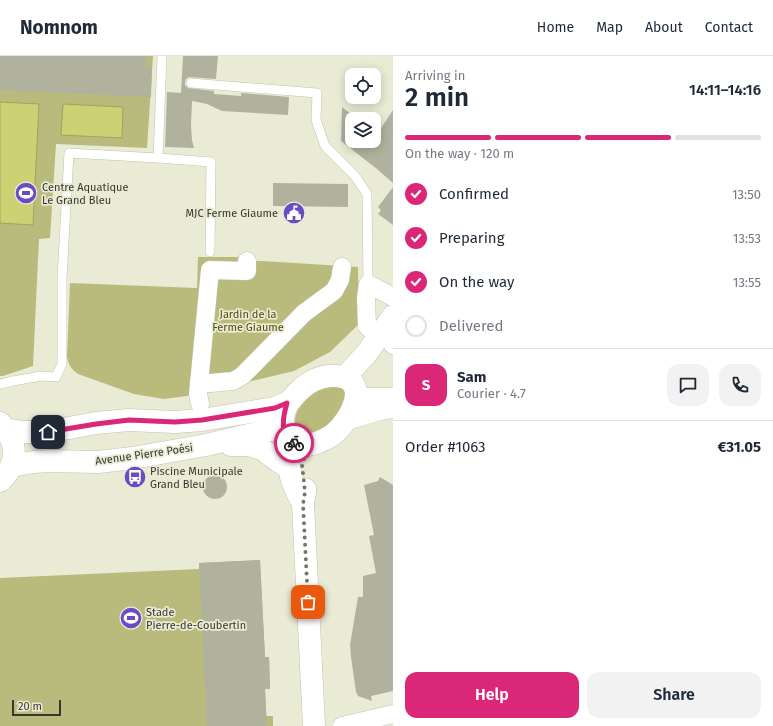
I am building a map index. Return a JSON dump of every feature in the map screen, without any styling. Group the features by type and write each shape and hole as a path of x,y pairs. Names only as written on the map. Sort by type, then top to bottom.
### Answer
{"main road":[{"path":"285,432 293,442 303,446 320,442 332,435 346,421 352,409 353,388 367,353 389,340 393,316"},
{"path":"3,426 21,432 48,432 129,420 175,422 202,420 275,408 287,403 303,387 319,378 334,376 353,388"},
{"path":"287,403 284,411 289,467 296,492 303,504"},
{"path":"3,426 12,441 14,454 6,474"},
{"name":"Avenue Pierre Poési","path":"6,474 34,462 98,462 133,458 285,432"},
{"name":"Avenue Pierre Poési","path":"206,445 248,444 262,449 289,467"},
{"path":"312,444 306,453 302,464 305,492 303,504 314,726"}],"street":[{"path":"200,404 198,394 210,270 247,271 247,261"},
{"path":"199,384 233,381 242,376 304,314 334,291 340,280 342,266"},
{"path":"389,340 366,326 366,298 368,284 393,298"},
{"path":"353,388 393,397"},
{"path":"346,421 380,411 393,409"},
{"path":"342,726 393,714"}],"lane":[{"path":"158,158 162,56"},
{"path":"191,83 317,93 316,120 325,146 355,176 367,194 368,284"},
{"path":"0,384 41,376 56,377 62,364 62,278 69,153 211,162 210,252"}],"green space":[{"name":"Centre Aquatique Le Grand Bleu","path":"0,56 153,56 147,148 56,144 50,238 39,239 33,366 3,376 0,376"},
{"name":"Jardin de la Ferme Giaume","path":"198,257 243,257 243,261 358,267 359,324 330,352 294,371 194,395 164,399 134,394 78,374 73,370 69,364 67,356 70,283 197,288"},
{"path":"339,385 346,393 344,408 341,412 325,427 315,433 305,434 300,431 296,425 295,419 297,412 306,399 324,386"},
{"name":"Stade Pierre-de-Coubertin","path":"260,560 265,657 269,657 270,689 265,689 266,716 273,716 273,726 0,726 0,578 199,569 199,563"}],"shaded area":[{"path":"0,102 39,104 33,225 0,223"},
{"path":"63,104 123,107 122,138 61,135"}],"building":[{"path":"0,56 147,56 146,67 152,67 151,97 0,90"},
{"path":"183,56 218,56 216,79 189,77 185,82 185,85 188,88 214,91 214,94 241,96 241,93 289,97 288,115 222,111 207,104 192,101 191,126 194,148 165,147 167,92 181,93"},
{"path":"342,107 348,112 345,112 345,144 341,141"},
{"path":"393,110 393,183 350,148 381,148 381,128"},
{"path":"273,183 348,184 348,207 273,206"},
{"path":"393,187 393,225 378,214 381,210 378,207"},
{"path":"210,475 220,475 227,482 227,492 220,499 210,499 203,492 203,482"},
{"path":"380,477 393,485 393,691 371,696 372,701 358,696 356,692 350,645 358,597 363,597 363,576 376,573 369,536 374,535 364,485 378,481"},
{"path":"260,560 265,657 269,657 270,689 265,689 267,726 207,726 199,563"}],"way so far":[{"path":"294,443 303,446 312,444 306,453 302,464 305,492 303,504 308,602"}],"place":[{"name":"Centre Aquatique Le Grand Bleu","path":"26,193"},
{"name":"MJC Ferme Giaume","path":"294,213"},
{"name":"Piscine Municipale Grand Bleu","path":"135,477"},
{"name":"Stade Pierre-de-Coubertin","path":"131,618"}],"route":[{"path":"48,432 129,420 175,422 202,420 275,408 287,403 284,411 283,427 286,438 294,443"}]}
